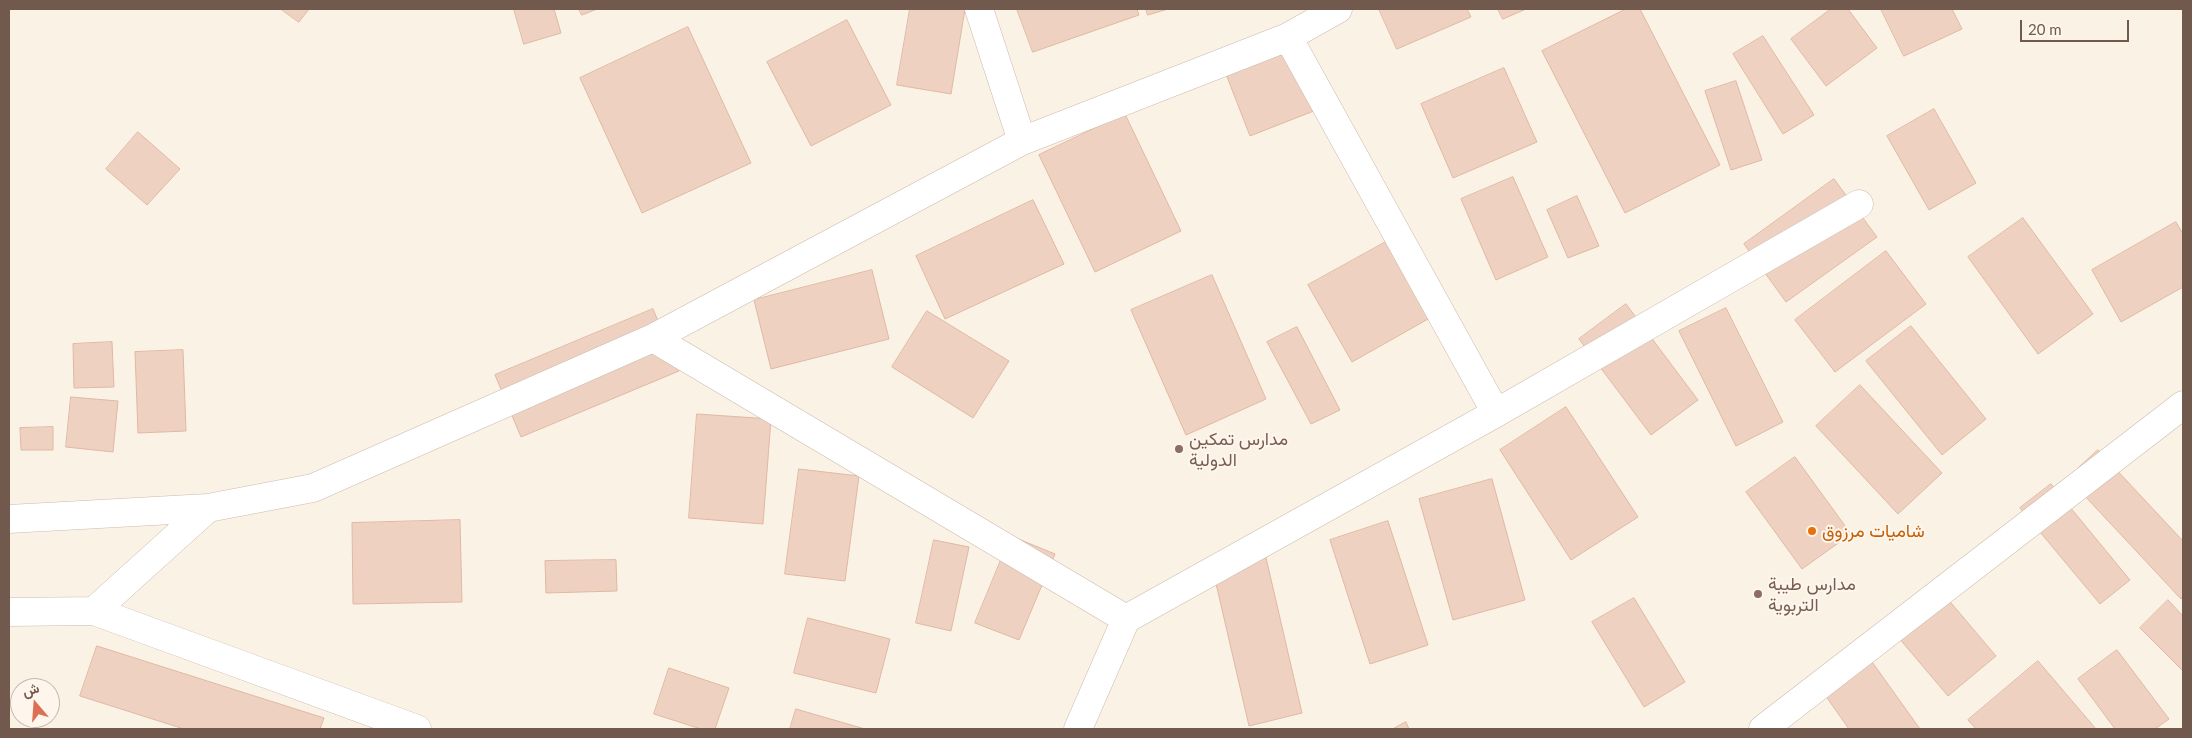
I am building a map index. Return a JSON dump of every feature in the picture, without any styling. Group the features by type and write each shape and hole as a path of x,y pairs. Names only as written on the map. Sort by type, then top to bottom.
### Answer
{"street":[{"path":"979,9 1022,141"},
{"path":"9,519 208,508 313,488 653,338 1022,141 1288,37 1338,9"},
{"path":"1288,37 1496,413"},
{"path":"1078,729 1126,619 1496,413 1859,204"},
{"path":"653,338 1126,619"},
{"path":"1763,729 2183,405"},
{"path":"94,611 208,508"},
{"path":"9,612 94,611 417,729"}],"building":[{"path":"281,9 309,9 299,22"},
{"path":"514,9 554,9 561,33 524,44"},
{"path":"579,9 597,9 582,15"},
{"path":"910,9 965,9 951,94 897,85"},
{"path":"1017,9 1137,9 1139,15 1033,52"},
{"path":"1146,9 1168,9 1148,15"},
{"path":"1379,9 1467,9 1471,17 1397,49"},
{"path":"1498,9 1526,9 1503,19"},
{"path":"1626,9 1640,9 1720,165 1625,213 1542,51"},
{"path":"1831,9 1848,9 1877,48 1826,86 1791,39"},
{"path":"1881,9 1952,9 1962,29 1904,56"},
{"path":"847,20 891,105 811,146 767,62"},
{"path":"688,27 751,163 642,213 580,78"},
{"path":"1763,36 1814,115 1783,134 1733,54"},
{"path":"1303,39 1329,105 1250,136 1224,69"},
{"path":"1504,68 1537,142 1453,178 1421,104"},
{"path":"1736,81 1762,160 1731,170 1705,91"},
{"path":"1934,109 1976,183 1929,210 1887,136"},
{"path":"1125,114 1181,231 1095,272 1039,155"},
{"path":"138,132 180,169 147,205 106,169"},
{"path":"1513,177 1548,257 1496,280 1461,199"},
{"path":"1834,179 1877,237 1786,302 1744,244"},
{"path":"1577,196 1599,246 1568,258 1547,210"},
{"path":"1033,200 1064,264 945,319 916,256"},
{"path":"2023,218 2093,314 2038,354 1968,257"},
{"path":"2176,222 2183,234 2183,287 2121,322 2092,270"},
{"path":"1393,238 1437,314 1352,362 1308,285"},
{"path":"1886,251 1926,304 1835,372 1795,320"},
{"path":"872,270 889,339 771,369 754,300"},
{"path":"1212,275 1266,399 1186,435 1131,310"},
{"path":"1626,304 1698,400 1651,435 1579,339"},
{"path":"1726,308 1783,422 1736,446 1679,331"},
{"path":"653,309 679,371 521,437 495,375"},
{"path":"927,311 1009,361 973,418 892,367"},
{"path":"1911,326 1986,419 1942,455 1866,361"},
{"path":"1297,327 1340,410 1311,424 1267,342"},
{"path":"112,342 114,387 74,388 73,344"},
{"path":"183,350 186,431 138,433 135,352"},
{"path":"1860,385 1942,473 1898,514 1816,426"},
{"path":"71,397 118,401 113,452 66,447"},
{"path":"1566,407 1638,517 1571,560 1500,450"},
{"path":"697,414 771,419 763,524 689,518"},
{"path":"53,427 53,450 21,450 20,428"},
{"path":"2098,450 2183,541 2183,596 2181,599 2068,478"},
{"path":"1795,457 1851,534 1802,569 1746,492"},
{"path":"799,469 859,476 845,581 785,574"},
{"path":"1492,479 1525,600 1453,620 1419,499"},
{"path":"2051,484 2130,580 2100,604 2020,508"},
{"path":"460,520 462,602 353,604 352,523"},
{"path":"1388,521 1428,645 1370,664 1330,540"},
{"path":"1011,536 1055,554 1019,640 975,623"},
{"path":"934,540 969,547 951,631 916,623"},
{"path":"1264,549 1302,713 1249,726 1211,562"},
{"path":"616,560 617,591 546,593 545,561"},
{"path":"1935,584 1996,656 1948,696 1887,624"},
{"path":"1634,598 1685,682 1644,707 1592,622"},
{"path":"2168,600 2183,616 2183,671 2140,628"},
{"path":"808,618 890,639 876,693 794,673"},
{"path":"1860,645 1920,729 1849,729 1813,678"},
{"path":"97,646 324,718 320,729 184,729 80,696"},
{"path":"2117,650 2169,719 2155,729 2115,729 2078,679"},
{"path":"2038,661 2096,729 1976,729 1968,720"},
{"path":"669,668 729,688 715,729 701,729 654,714"},
{"path":"796,709 865,729 790,729"},
{"path":"1406,722 1409,729 1393,729"}],"place":[{"name":"مدارس تمكين الدولية","path":"1179,449"},
{"name":"شاميات مرزوق","path":"1812,531"},
{"name":"مدارس طيبة التربوية","path":"1758,594"}]}
